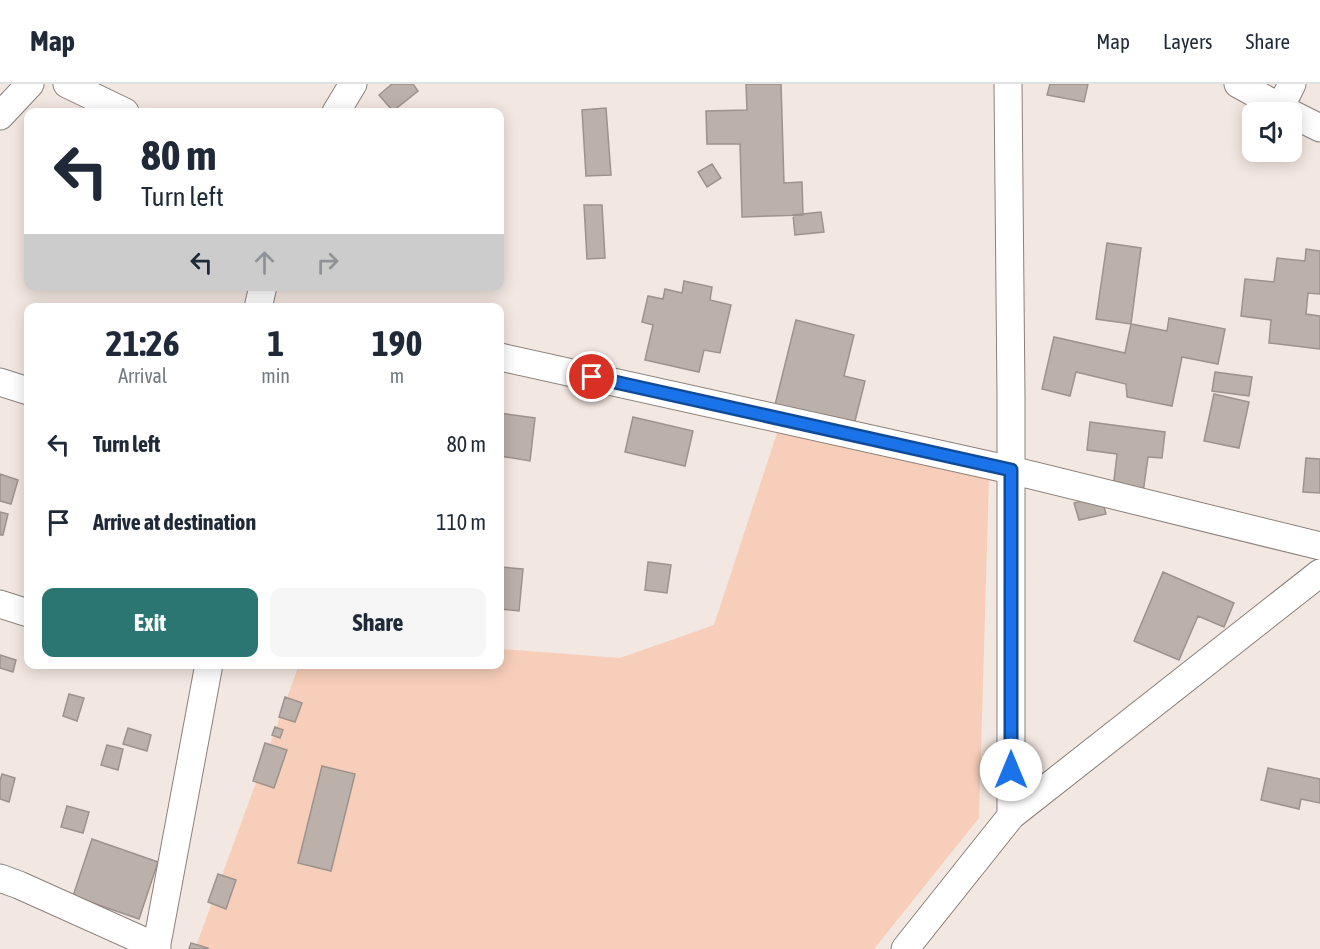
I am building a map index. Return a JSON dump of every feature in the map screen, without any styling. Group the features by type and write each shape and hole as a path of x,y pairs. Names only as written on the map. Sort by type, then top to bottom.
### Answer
{"street":[{"path":"0,117 30,84"},
{"path":"67,84 116,108"},
{"path":"338,108 353,84"},
{"path":"1008,84 1011,816"},
{"path":"1238,84 1271,102"},
{"path":"1289,102 1292,84"},
{"path":"1302,119 1320,128"},
{"path":"504,358 1011,470 1320,546"},
{"path":"906,949 1011,816 1320,573"},
{"path":"0,604 24,612"},
{"path":"0,878 156,948 203,669"}],"shaded area":[{"path":"778,430 989,477 979,818 874,949 195,949 298,669 504,669 504,649 620,658 714,625"}],"building":[{"path":"392,84 413,84 418,91 397,108 390,108 379,95"},
{"path":"746,84 781,84 784,183 802,182 803,215 742,217 740,144 707,144 706,111 747,110"},
{"path":"1050,84 1088,84 1084,102 1047,95"},
{"path":"606,108 611,175 586,176 582,110"},
{"path":"712,164 721,178 707,187 698,172"},
{"path":"584,205 602,205 605,258 587,259"},
{"path":"821,212 824,232 795,235 793,215"},
{"path":"1107,243 1141,248 1131,324 1096,319"},
{"path":"1306,249 1320,251 1320,294 1308,293 1306,314 1320,316 1320,349 1269,343 1271,320 1241,316 1245,279 1274,282 1277,258 1305,261"},
{"path":"684,281 712,287 710,300 731,305 720,353 704,350 699,372 645,360 653,325 642,322 648,296 663,299 665,289 682,293"},
{"path":"1169,318 1225,329 1218,364 1182,357 1172,406 1127,397 1126,384 1076,372 1070,396 1042,389 1054,337 1125,353 1131,324 1167,331"},
{"path":"796,320 854,335 844,376 865,381 854,425 775,405"},
{"path":"1215,372 1252,377 1249,396 1212,391"},
{"path":"1214,394 1249,402 1239,448 1204,441"},
{"path":"504,414 535,418 530,461 504,457"},
{"path":"633,417 693,431 685,466 625,452"},
{"path":"1090,422 1165,432 1162,458 1148,457 1143,493 1113,489 1117,454 1087,450"},
{"path":"1306,458 1320,459 1320,493 1303,492"},
{"path":"0,474 18,480 11,504 0,501"},
{"path":"1101,496 1106,514 1079,520 1074,503"},
{"path":"0,512 8,514 3,535 0,535"},
{"path":"648,562 671,565 667,593 645,590"},
{"path":"504,567 523,569 519,611 504,609"},
{"path":"1163,572 1234,603 1224,627 1198,616 1179,660 1134,641"},
{"path":"0,655 16,660 13,672 0,668"},
{"path":"69,694 84,698 77,721 63,716"},
{"path":"285,697 302,703 295,722 279,717"},
{"path":"275,727 283,730 280,738 272,735"},
{"path":"128,728 151,735 147,751 123,744"},
{"path":"265,743 287,750 274,788 253,781"},
{"path":"107,745 123,749 118,770 101,765"},
{"path":"322,766 355,774 331,871 298,863"},
{"path":"1268,768 1320,779 1320,803 1301,799 1299,809 1261,800"},
{"path":"2,774 15,778 9,802 0,799"},
{"path":"67,806 89,812 83,833 61,827"},
{"path":"92,839 158,862 139,919 73,896"},
{"path":"218,874 236,880 226,909 208,902"},
{"path":"191,943 208,948 208,949 189,949"}],"route":[{"path":"592,377 1011,470 1011,770"}]}
